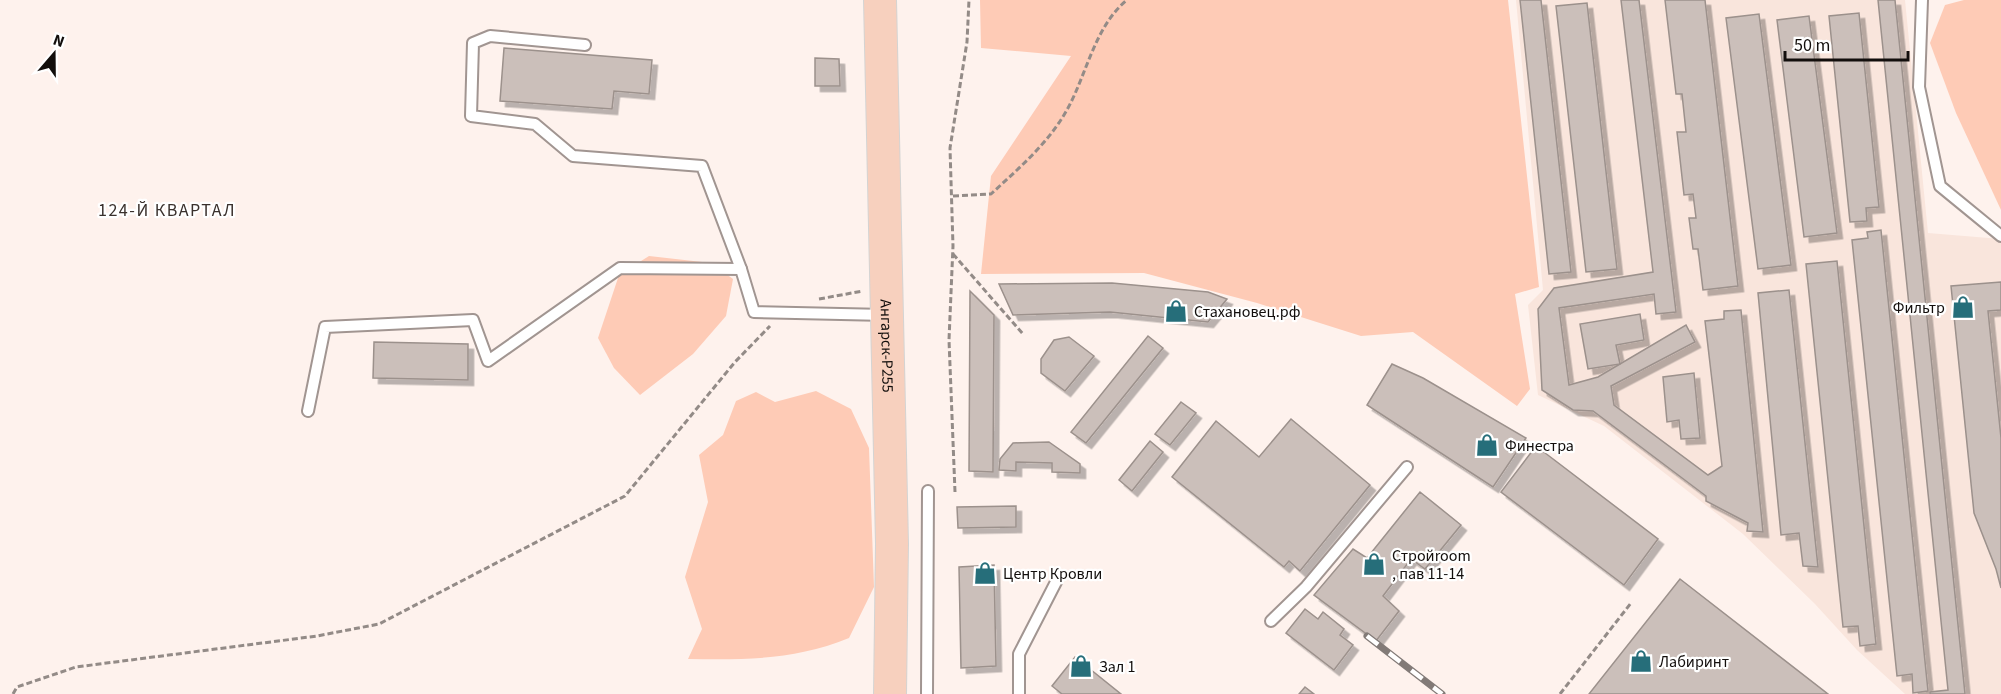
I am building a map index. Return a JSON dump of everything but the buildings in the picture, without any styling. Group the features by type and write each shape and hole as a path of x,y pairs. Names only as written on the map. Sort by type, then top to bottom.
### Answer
{"main road":[{"name":"Ангарск-Р255","path":"880,0 892,544 890,694"}],"lane":[{"path":"1922,0 1919,87 1940,186 2001,236"},
{"path":"585,45 490,36 473,43 471,116 535,124 573,156 702,166 741,269 754,312 787,313 886,301"},
{"path":"308,411 324,327 473,320 488,362 620,268 741,269"},
{"path":"1271,621 1306,587 1407,467"},
{"path":"927,694 928,491"},
{"path":"1019,694 1018,654 1056,582"}],"path":[{"path":"955,492 949,340 952,196 950,148 967,42 969,0"},
{"path":"952,196 991,194 1043,145 1067,109 1111,13 1127,0"},
{"path":"953,254 1023,334"},
{"path":"13,694 18,687 76,667 317,636 379,624 625,496 735,362 775,321 804,302 886,301"},
{"path":"1560,694 1631,603"}],"shaded area":[{"path":"980,0 1508,0 1539,287 1515,294 1530,389 1517,406 1413,332 1361,336 1257,303 1144,273 981,274 991,176 1071,56 981,48"},
{"path":"1516,0 1905,0 1928,233 2001,239 2001,694 1905,694 1857,650 1815,604 1743,534 1604,426 1538,395 1528,305 1543,290"},
{"path":"1964,0 2001,0 2001,210 1956,113 1930,43 1945,5"},
{"path":"649,256 711,263 733,279 726,316 693,354 640,395 614,368 598,338 619,275"},
{"path":"816,391 851,409 869,448 874,587 849,638 790,655 750,659 688,659 702,629 685,577 708,502 699,455 723,435 736,401 756,392 775,402"}],"railway":[{"path":"1367,636 1442,694"}],"place":[{"name":"Фильтр","path":"1963,307"},
{"name":"Стахановец.рф","path":"1176,311"},
{"name":"Финестра","path":"1487,445"},
{"name":"Стройroom , пав 11-14","path":"1374,564"},
{"name":"Центр Кровли","path":"985,573"},
{"name":"Лабиринт","path":"1641,661"},
{"name":"Зал 1","path":"1081,666"}],"district":[{"name":"124-Й КВАРТАЛ","path":"167,210"}]}
